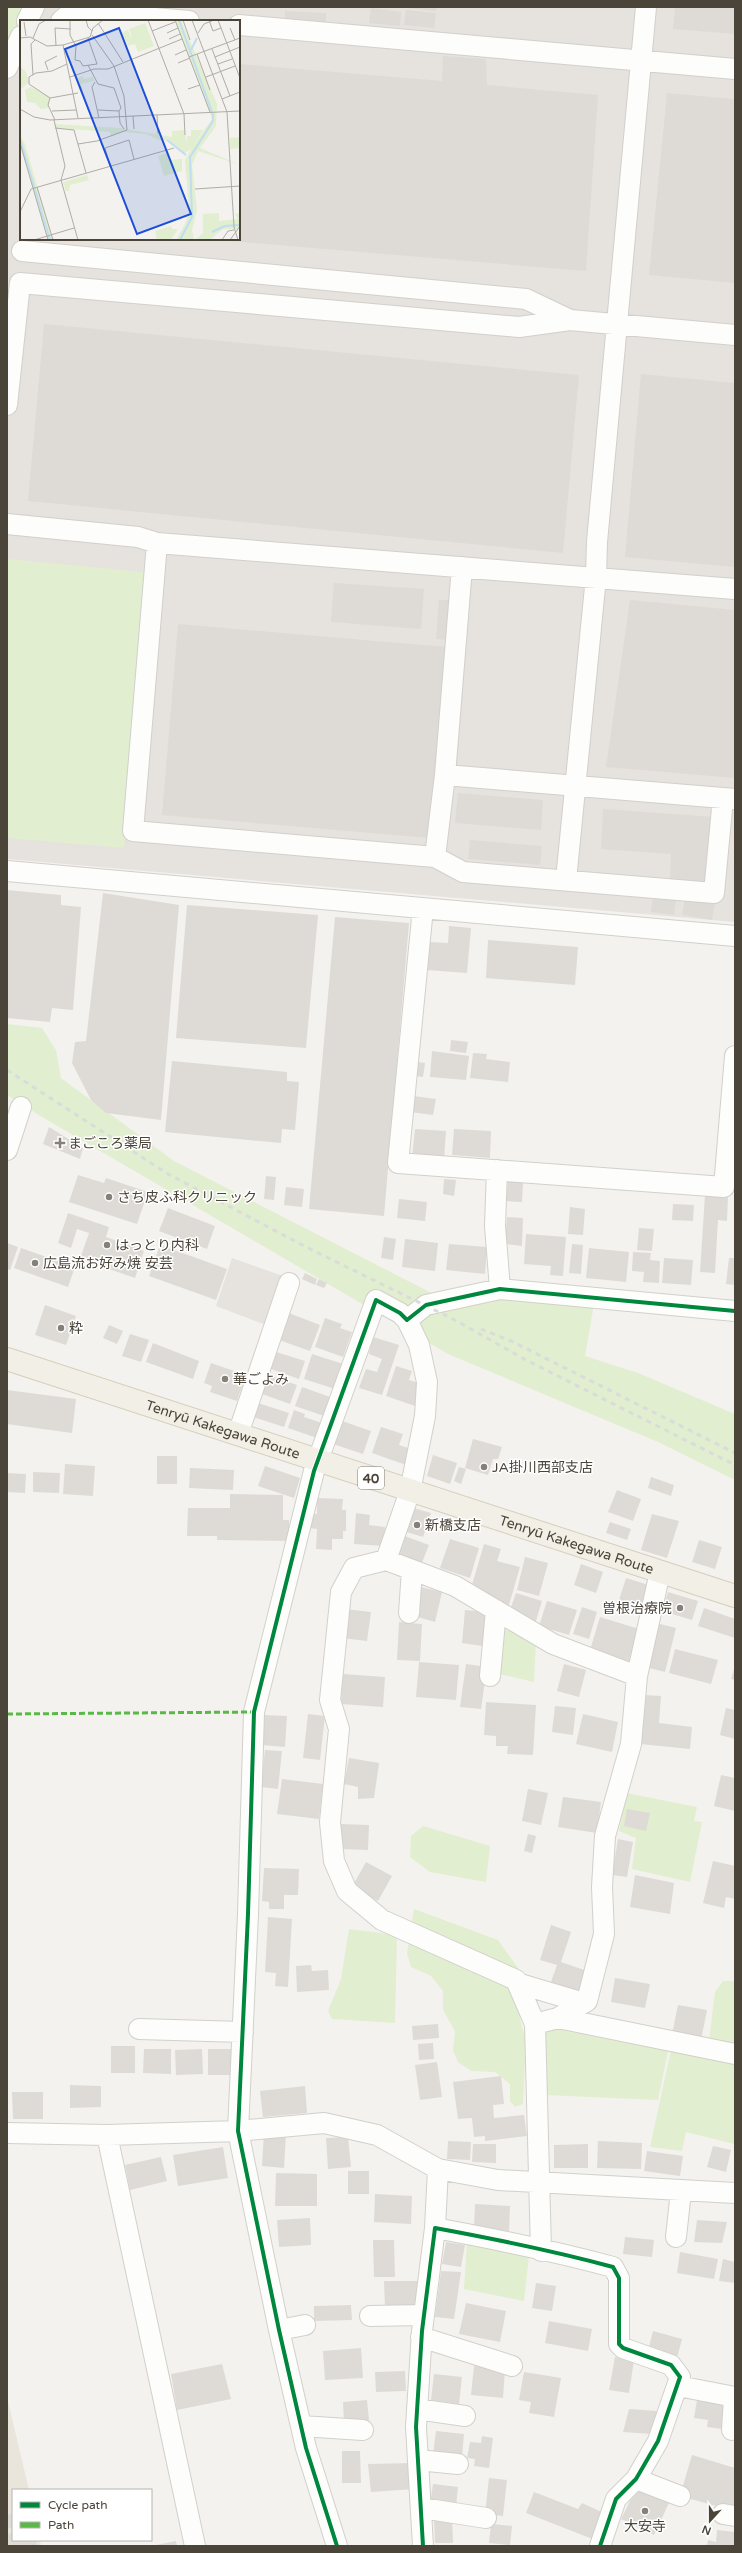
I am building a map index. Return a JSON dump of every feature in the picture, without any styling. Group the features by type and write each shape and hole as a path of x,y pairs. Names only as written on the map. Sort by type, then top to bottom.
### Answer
{"main road":[{"name":"Tenryū Kakegawa Route","path":"7,1359 735,1596"}],"street":[{"path":"28,20 34,7"},
{"path":"566,880 596,577 597,542 616,324 646,7"},
{"path":"62,20 73,11 177,20"},
{"path":"240,26 735,70"},
{"path":"7,68 20,38"},
{"path":"7,405 23,245 526,299 570,320"},
{"path":"20,283 519,327 570,320 735,335"},
{"path":"7,524 138,537 157,543 735,589"},
{"path":"157,543 133,831 435,857 463,872 714,893 729,798 445,775"},
{"path":"435,857 445,775 462,568"},
{"path":"7,871 735,936"},
{"path":"423,908 398,1163 724,1187 735,1056"},
{"path":"7,1150 21,1107"},
{"path":"497,1170 495,1226 500,1289"},
{"path":"238,1434 289,1283"},
{"path":"407,1320 426,1305 500,1289 735,1311"},
{"path":"336,2546 301,2426 279,2330 238,2131 243,2032 254,1712 318,1460 376,1300 407,1320 419,1346 427,1382 425,1416 410,1491 386,1560"},
{"path":"541,2251 541,2183 535,2024 516,1980 382,1920 347,1891 334,1861 330,1822 339,1730 330,1700 341,1592 354,1568 386,1560 455,1586 553,1644 637,1676"},
{"path":"409,1613 412,1570"},
{"path":"535,2024 558,2018 587,2002 604,1934 602,1887 606,1836 631,1744 637,1676 660,1572"},
{"path":"490,1676 496,1610"},
{"path":"517,1983 584,2003"},
{"path":"558,2018 735,2054"},
{"path":"139,2029 243,2032"},
{"path":"7,2133 107,2135 238,2131 324,2123 377,2135 438,2169 498,2180 681,2191 735,2192"},
{"path":"107,2135 195,2546"},
{"path":"423,2546 422,2508 418,2460 417,2409 424,2315 435,2228 438,2169"},
{"path":"676,2237 681,2191"},
{"path":"435,2228 512,2241 541,2251 613,2267 619,2278 619,2344 623,2348 671,2365 680,2377 658,2441 636,2479 616,2499 600,2546"},
{"path":"370,2316 424,2315"},
{"path":"279,2330 305,2325"},
{"path":"422,2337 512,2366"},
{"path":"678,2386 734,2397 732,2430"},
{"path":"417,2409 465,2416"},
{"path":"301,2426 363,2430"},
{"path":"418,2460 458,2464"},
{"path":"636,2479 680,2496"},
{"path":"422,2508 486,2518"}],"shaded area":[{"path":"44,7 735,7 735,922 7,859 7,82 13,61 20,49 20,240 240,240 240,20 37,20"},
{"path":"232,1258 283,1276 266,1325 216,1306"},
{"path":"7,2397 29,2489 12,2489 12,2541 40,2541 41,2546 7,2546"}],"green space":[{"path":"7,7 30,7 22,20 20,20 20,23 7,43"},
{"path":"7,559 144,572 124,848 7,838"},
{"path":"7,1024 42,1028 56,1050 61,1078 174,1161 449,1302 500,1289 594,1304 585,1356 638,1373 735,1414 735,1480 658,1442 448,1354 42,1117 7,1095"},
{"path":"500,1621 536,1641 534,1682 495,1673"},
{"path":"626,1793 697,1807 694,1821 702,1822 690,1882 632,1869 636,1838 619,1831"},
{"path":"423,1826 490,1846 486,1882 430,1872 410,1857 411,1836"},
{"path":"414,1909 498,1940 523,1975 517,1996 521,2024 526,2039 523,2104 515,2107 510,2101 510,2084 495,2072 471,2071 458,2062 453,2051 455,2031 443,2010 443,1991 431,1976 411,1967 407,1953"},
{"path":"349,1929 397,1935 395,2023 332,2019 328,2011 341,1979"},
{"path":"723,1981 735,1981 735,2054 708,2048 715,1992"},
{"path":"551,2028 668,2051 658,2100 545,2095 544,2031"},
{"path":"671,2050 735,2062 734,2144 686,2132 682,2151 650,2147"},
{"path":"467,2242 529,2256 524,2301 464,2289"}],"building":[{"path":"397,7 437,7 436,11"},
{"path":"675,7 735,7 735,34 673,29"},
{"path":"371,8 401,12 400,26 369,23"},
{"path":"406,10 436,13 434,28 404,25"},
{"path":"285,11 326,13 326,22 285,19"},
{"path":"443,56 486,59 487,85 598,95 586,271 219,240 240,240 240,64 442,81"},
{"path":"667,93 735,99 735,283 649,275"},
{"path":"44,324 579,375 563,553 28,501"},
{"path":"641,374 735,383 735,567 625,557"},
{"path":"334,583 424,589 421,629 331,622"},
{"path":"439,600 451,600 448,640 436,639"},
{"path":"630,600 735,610 735,778 606,767"},
{"path":"178,624 446,647 430,838 162,815"},
{"path":"458,793 543,800 541,830 455,823"},
{"path":"603,809 714,817 710,882 670,879 671,854 601,849"},
{"path":"470,840 542,846 540,865 468,859"},
{"path":"7,890 61,895 61,905 81,907 73,1010 52,1008 50,1022 7,1018"},
{"path":"103,893 179,905 161,1120 106,1113 91,1100 72,1063 75,1042 86,1041"},
{"path":"653,896 676,899 674,915 651,912"},
{"path":"685,899 715,904 712,920 682,915"},
{"path":"187,905 318,915 306,1048 176,1038"},
{"path":"335,917 409,923 384,1216 309,1209"},
{"path":"449,926 471,928 467,973 427,970 429,942 448,943"},
{"path":"488,940 578,947 575,985 486,978"},
{"path":"451,1040 468,1042 466,1053 450,1051"},
{"path":"432,1051 469,1056 466,1080 430,1077"},
{"path":"473,1053 487,1054 486,1059 510,1062 508,1082 470,1078"},
{"path":"172,1061 287,1072 287,1081 299,1082 295,1130 282,1129 281,1143 165,1132"},
{"path":"417,1062 425,1063 423,1077 415,1076"},
{"path":"413,1096 436,1099 433,1115 410,1112"},
{"path":"49,1127 83,1148 80,1159 43,1144"},
{"path":"415,1129 446,1131 444,1160 412,1157"},
{"path":"454,1129 491,1131 490,1158 452,1155"},
{"name":"さち皮ふ科クリニック","path":"78,1175 104,1183 106,1178 148,1192 137,1224 69,1202"},
{"path":"266,1176 276,1177 274,1200 264,1199"},
{"path":"444,1179 456,1180 454,1196 443,1194"},
{"path":"508,1181 523,1183 522,1202 506,1201"},
{"path":"286,1187 304,1189 302,1207 284,1205"},
{"path":"705,1195 728,1196 727,1221 718,1220 715,1273 700,1272"},
{"path":"399,1199 427,1202 425,1221 397,1218"},
{"path":"673,1204 694,1205 693,1221 672,1220"},
{"path":"570,1207 585,1209 583,1235 568,1234"},
{"path":"168,1208 215,1226 207,1249 159,1231"},
{"name":"はっとり内科","path":"68,1213 109,1227 106,1237 144,1251 135,1278 80,1259 89,1233 77,1229 71,1248 58,1243"},
{"path":"507,1217 523,1218 522,1246 505,1244"},
{"path":"639,1228 654,1229 652,1251 637,1250"},
{"path":"526,1234 566,1237 563,1276 550,1275 551,1266 524,1264"},
{"path":"384,1237 396,1239 393,1260 381,1258"},
{"path":"405,1239 438,1243 435,1271 402,1267"},
{"path":"7,1243 18,1247 10,1270 7,1269"},
{"path":"449,1244 487,1247 485,1274 446,1270"},
{"path":"572,1244 583,1245 581,1274 569,1273"},
{"path":"160,1245 227,1269 216,1300 149,1276"},
{"path":"21,1248 75,1267 68,1287 14,1268"},
{"path":"589,1248 629,1252 626,1282 586,1278"},
{"path":"633,1252 651,1253 650,1260 660,1261 659,1283 643,1282 644,1272 632,1271"},
{"path":"664,1258 693,1260 691,1285 662,1283"},
{"path":"729,1258 735,1258 735,1285 726,1284"},
{"path":"305,1273 317,1279 315,1285 302,1279"},
{"path":"319,1279 327,1283 324,1288 316,1285"},
{"path":"45,1305 76,1316 66,1345 35,1335"},
{"path":"286,1312 320,1325 310,1351 276,1339"},
{"path":"325,1318 342,1324 340,1328 352,1332 343,1357 315,1347"},
{"path":"109,1325 123,1331 117,1344 103,1338"},
{"path":"130,1334 149,1340 141,1362 122,1356"},
{"path":"373,1337 399,1345 382,1395 359,1388 366,1369 377,1372 382,1359 369,1354"},
{"path":"153,1343 199,1361 193,1379 146,1362"},
{"path":"273,1351 305,1361 299,1379 268,1368"},
{"path":"312,1354 343,1364 335,1389 304,1379"},
{"name":"華ごよみ","path":"211,1363 246,1375 237,1401 210,1392 212,1386 204,1383"},
{"path":"396,1366 412,1371 409,1380 422,1384 415,1406 386,1396"},
{"path":"265,1374 297,1385 290,1404 259,1393"},
{"path":"302,1387 333,1398 327,1417 295,1406"},
{"path":"7,1390 76,1399 72,1433 7,1424"},
{"path":"258,1403 289,1413 284,1427 253,1417"},
{"path":"294,1410 305,1414 304,1417 325,1424 320,1439 288,1428"},
{"path":"342,1421 371,1431 363,1454 333,1444"},
{"path":"381,1427 403,1434 399,1445 414,1450 409,1466 372,1453"},
{"path":"473,1439 502,1447 498,1459 493,1459 488,1475 465,1468"},
{"path":"433,1455 457,1463 450,1484 427,1476"},
{"path":"157,1456 177,1456 177,1484 157,1484"},
{"path":"65,1464 95,1466 93,1496 63,1494"},
{"path":"265,1466 300,1478 294,1498 258,1486"},
{"path":"459,1467 466,1469 461,1484 454,1481"},
{"path":"190,1468 234,1470 233,1490 189,1488"},
{"path":"33,1472 60,1473 59,1493 33,1492"},
{"path":"7,1473 26,1474 25,1493 7,1492"},
{"path":"651,1477 674,1485 671,1496 648,1488"},
{"path":"617,1490 641,1499 633,1521 608,1512"},
{"path":"230,1494 283,1495 283,1520 289,1520 289,1541 217,1540 217,1536 187,1536 188,1508 230,1508"},
{"path":"317,1498 343,1499 342,1510 346,1510 346,1531 343,1531 343,1539 332,1539 332,1550 316,1549 317,1529 310,1528 311,1514 317,1514"},
{"path":"410,1507 431,1513 423,1537 403,1531"},
{"path":"356,1513 370,1515 369,1525 385,1527 384,1546 354,1544"},
{"path":"652,1514 679,1521 667,1558 641,1550"},
{"path":"610,1522 631,1529 627,1540 606,1533"},
{"path":"402,1535 429,1545 421,1565 394,1554"},
{"path":"450,1539 479,1548 470,1578 440,1568"},
{"path":"699,1540 722,1547 715,1569 692,1562"},
{"path":"484,1544 501,1549 497,1561 520,1567 509,1605 485,1598 487,1592 471,1588"},
{"path":"525,1557 548,1563 539,1596 517,1590"},
{"path":"581,1564 603,1572 596,1593 574,1585"},
{"path":"626,1578 652,1586 644,1612 618,1603"},
{"path":"421,1587 442,1592 435,1622 414,1616"},
{"path":"668,1592 698,1601 692,1620 662,1611"},
{"path":"516,1593 542,1601 536,1621 509,1613"},
{"path":"547,1601 577,1610 569,1635 539,1626"},
{"path":"582,1607 597,1612 589,1639 573,1634"},
{"path":"704,1608 735,1619 735,1638 698,1626"},
{"path":"345,1609 371,1612 367,1641 342,1638"},
{"path":"465,1610 486,1612 482,1646 462,1643"},
{"path":"600,1617 639,1629 628,1663 590,1650"},
{"path":"399,1622 422,1624 420,1661 397,1660"},
{"path":"656,1623 676,1628 665,1672 645,1667"},
{"path":"675,1649 718,1660 711,1684 669,1673"},
{"path":"419,1662 459,1665 456,1700 416,1697"},
{"path":"466,1664 487,1667 481,1709 460,1707"},
{"path":"564,1664 586,1670 579,1697 557,1691"},
{"path":"735,1666 735,1680 731,1679"},
{"path":"343,1674 385,1677 383,1707 341,1704"},
{"path":"645,1695 661,1696 659,1723 692,1727 690,1749 640,1744"},
{"path":"486,1702 536,1705 533,1755 507,1754 508,1746 496,1746 496,1736 484,1735"},
{"path":"555,1706 576,1708 573,1735 552,1732"},
{"path":"726,1708 735,1710 735,1739 720,1735"},
{"path":"308,1714 325,1716 320,1760 303,1758"},
{"path":"583,1714 618,1722 612,1752 576,1744"},
{"path":"263,1715 287,1716 285,1747 261,1745"},
{"path":"265,1750 282,1751 278,1789 261,1787"},
{"path":"349,1758 379,1763 374,1798 358,1799 358,1787 344,1784"},
{"path":"721,1775 735,1778 735,1811 714,1806"},
{"path":"282,1779 323,1784 319,1819 277,1814"},
{"path":"528,1789 548,1793 541,1825 522,1821"},
{"path":"563,1797 601,1802 597,1833 558,1827"},
{"path":"627,1809 650,1813 646,1831 624,1826"},
{"path":"341,1824 369,1825 368,1850 341,1849"},
{"path":"528,1834 536,1836 532,1853 524,1851"},
{"path":"618,1839 633,1842 627,1877 612,1875"},
{"path":"713,1861 735,1866 735,1899 726,1897 724,1908 703,1903"},
{"path":"366,1862 392,1876 378,1901 352,1887"},
{"path":"264,1868 299,1869 298,1895 284,1895 284,1909 269,1909 269,1902 262,1901"},
{"path":"635,1875 674,1883 670,1914 630,1907"},
{"path":"268,1917 292,1919 288,1987 275,1986 276,1973 265,1972"},
{"path":"551,1925 571,1932 561,1962 587,1971 580,1992 551,1982 557,1965 540,1960"},
{"path":"311,1965 312,1971 328,1970 329,1990 297,1992 296,1966"},
{"path":"615,1978 650,1984 645,2008 611,2002"},
{"path":"678,2005 707,2010 701,2040 672,2034"},
{"path":"438,2024 439,2038 413,2040 412,2026"},
{"path":"433,2043 434,2059 419,2060 418,2044"},
{"path":"111,2046 135,2046 135,2073 111,2073"},
{"path":"144,2049 171,2049 171,2074 143,2073"},
{"path":"202,2049 203,2074 176,2075 175,2050"},
{"path":"208,2049 233,2049 233,2075 208,2075"},
{"path":"437,2062 442,2097 420,2100 415,2065"},
{"path":"501,2076 504,2104 493,2105 494,2118 524,2115 527,2136 485,2141 485,2136 474,2137 472,2118 458,2119 453,2082"},
{"path":"70,2085 101,2086 101,2107 70,2108"},
{"path":"305,2086 307,2113 263,2117 260,2091"},
{"path":"12,2092 43,2092 43,2119 13,2119"},
{"path":"264,2133 286,2134 284,2168 262,2166"},
{"path":"348,2137 351,2167 328,2169 326,2138"},
{"path":"448,2141 471,2142 470,2160 447,2159"},
{"path":"598,2141 642,2143 641,2169 597,2168"},
{"path":"473,2144 496,2144 496,2163 472,2162"},
{"path":"588,2144 588,2168 554,2168 554,2145"},
{"path":"713,2146 731,2150 726,2172 707,2167"},
{"path":"223,2147 228,2178 178,2186 173,2155"},
{"path":"647,2151 683,2156 680,2176 644,2171"},
{"path":"161,2157 167,2181 130,2190 125,2165"},
{"path":"348,2171 369,2171 369,2194 348,2194"},
{"path":"276,2173 317,2174 317,2206 275,2206"},
{"path":"375,2194 412,2196 411,2224 374,2222"},
{"path":"475,2204 510,2206 509,2231 474,2228"},
{"path":"310,2218 311,2245 279,2247 277,2220"},
{"path":"697,2220 727,2222 722,2243 694,2242"},
{"path":"625,2237 654,2240 652,2257 623,2254"},
{"path":"373,2240 394,2240 395,2277 374,2277"},
{"path":"446,2242 465,2245 461,2267 442,2264"},
{"path":"680,2252 718,2259 714,2279 677,2273"},
{"path":"723,2259 735,2262 735,2283 719,2281"},
{"path":"441,2271 461,2272 454,2319 435,2317"},
{"path":"384,2281 424,2281 425,2308 385,2309"},
{"path":"536,2283 556,2286 552,2311 532,2308"},
{"path":"466,2303 506,2311 500,2342 459,2334"},
{"path":"351,2305 352,2320 314,2321 314,2306"},
{"path":"549,2321 592,2329 588,2351 545,2343"},
{"path":"653,2331 682,2339 677,2358 648,2351"},
{"path":"361,2348 363,2378 325,2380 323,2351"},
{"path":"615,2357 634,2360 629,2393 609,2390"},
{"path":"222,2364 231,2399 177,2410 171,2374"},
{"path":"474,2366 505,2369 503,2398 471,2395"},
{"path":"405,2371 406,2391 376,2392 375,2372"},
{"path":"524,2372 561,2378 554,2417 529,2413 531,2402 519,2400"},
{"path":"434,2374 462,2377 459,2404 431,2400"},
{"path":"367,2400 369,2420 344,2422 343,2402"},
{"path":"697,2400 726,2404 722,2429 707,2427 708,2420 694,2418"},
{"path":"629,2409 657,2411 652,2434 623,2432"},
{"path":"436,2431 464,2434 462,2457 433,2454"},
{"path":"482,2436 493,2438 489,2468 474,2466 475,2459 467,2458 470,2442 481,2443"},
{"path":"342,2451 360,2451 361,2483 342,2483"},
{"path":"692,2455 735,2468 734,2511 680,2496"},
{"path":"412,2463 415,2489 371,2492 368,2464"},
{"path":"489,2478 507,2480 503,2516 485,2514"},
{"path":"433,2484 458,2487 456,2507 430,2504"},
{"name":"大安寺","path":"637,2487 669,2503 654,2535 621,2519"},
{"path":"534,2492 578,2509 582,2503 606,2514 595,2540 526,2513"},
{"path":"12,2514 12,2528 7,2528 7,2515"},
{"path":"452,2518 453,2543 435,2543 434,2519"},
{"path":"491,2524 512,2526 510,2545 489,2543"},
{"path":"717,2530 735,2532 735,2546 707,2546 708,2540 716,2542"},
{"path":"12,2533 12,2541 36,2541 37,2546 7,2546 7,2534"},
{"path":"176,2541 177,2546 156,2546 156,2545"}],"railway":[{"path":"7,1070 168,1174 306,1247 453,1319 526,1360 735,1465"},
{"path":"481,1329 511,1341 735,1453"}],"marked path":[{"path":"7,1714 254,1712"}],"cycle path":[{"path":"337,2546 306,2448 279,2330 238,2131 248,1914 254,1712 314,1471 376,1300 400,1313 407,1320 426,1305 500,1289 735,1311"},
{"path":"423,2546 416,2427 422,2331 435,2228 480,2236 613,2267 619,2278 619,2344 623,2348 671,2365 680,2377 658,2441 636,2479 616,2499 600,2546"}],"place":[{"name":"まごころ薬局","path":"60,1143"},
{"name":"さち皮ふ科クリニック","path":"109,1197"},
{"name":"はっとり内科","path":"107,1245"},
{"name":"広島流お好み焼 安芸","path":"35,1263"},
{"name":"粋","path":"61,1328"},
{"name":"華ごよみ","path":"225,1379"},
{"name":"JA掛川西部支店","path":"484,1467"},
{"name":"新橋支店","path":"417,1525"},
{"name":"曽根治療院","path":"680,1608"},
{"name":"大安寺","path":"645,2511"}]}
